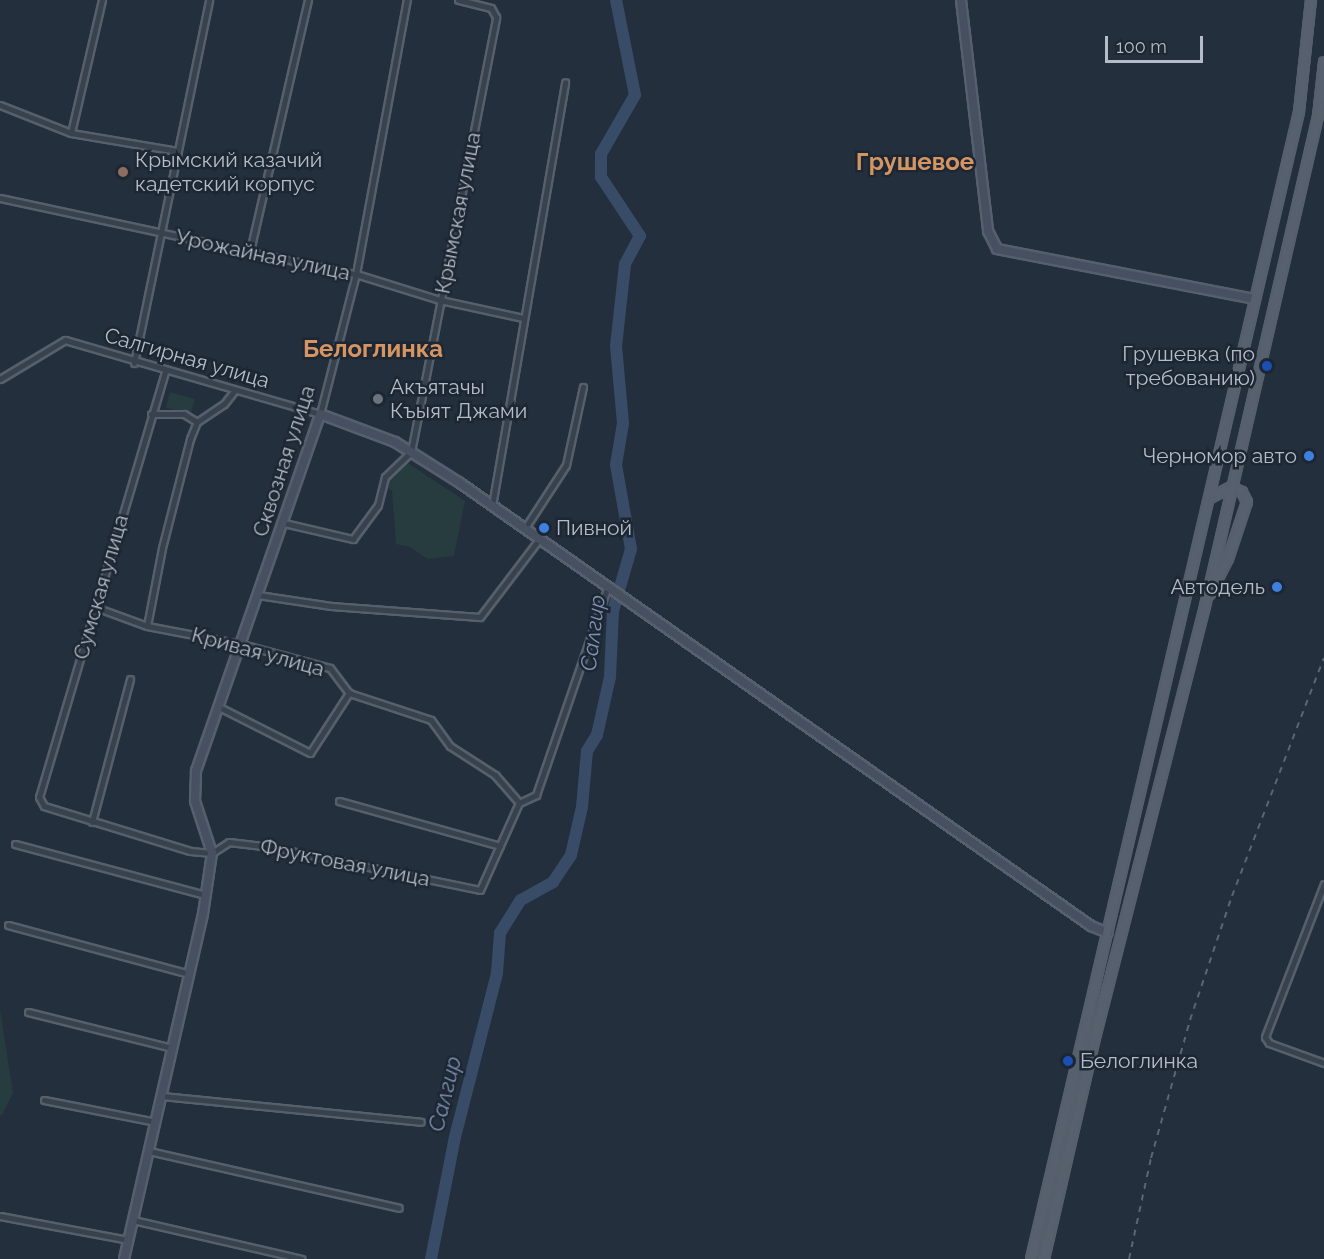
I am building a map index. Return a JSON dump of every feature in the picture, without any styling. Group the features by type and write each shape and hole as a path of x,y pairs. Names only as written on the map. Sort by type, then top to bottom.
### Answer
{"main road":[{"path":"961,0 988,231 997,249 1255,299"},
{"path":"1031,1259 1299,112 1311,0"},
{"path":"1044,1259 1098,1023 1235,488 1236,469 1318,116 1324,62"},
{"name":"Салгирная улица","path":"320,414 394,442 411,452 632,602 1091,926 1108,933"},
{"name":"Сквозная улица","path":"212,853 198,814 195,785 200,755 284,523 320,414"},
{"path":"1210,498 1235,488"},
{"path":"1204,606 1228,559 1246,509 1246,498 1235,488"},
{"path":"124,1259 189,974 212,853"}],"street":[{"path":"70,133 102,0"},
{"path":"134,363 209,0"},
{"path":"250,251 308,0"},
{"name":"Сквозная улица","path":"320,414 356,274 407,0"},
{"name":"Крымская улица","path":"411,452 496,17 491,8 458,0"},
{"path":"492,506 565,82"},
{"path":"0,105 70,133 177,151"},
{"name":"Урожайная улица","path":"0,198 356,274 440,300 524,318"},
{"name":"Салгирная улица","path":"0,379 65,340 165,372 320,414"},
{"name":"Сумская улица","path":"92,822 40,803 165,372"},
{"path":"525,528 566,465 583,387"},
{"path":"147,626 162,548 197,423 224,404 234,391"},
{"path":"151,414 184,414 197,423"},
{"path":"284,523 353,539 378,505 385,477 411,452"},
{"path":"258,595 331,606 480,617 540,538"},
{"path":"339,801 501,846 519,803 536,795 609,586"},
{"name":"Кривая улица","path":"95,607 147,626 241,644 330,668 349,693 431,720 450,746 495,775 519,803"},
{"path":"130,679 92,822 153,842 212,853"},
{"path":"219,707 310,753 349,693"},
{"name":"Фруктовая улица","path":"212,853 229,842 271,847 480,890 501,846"},
{"path":"15,844 205,895"},
{"path":"1324,884 1265,1039 1324,1063"},
{"path":"8,925 189,974"},
{"path":"28,1012 172,1048"},
{"path":"162,1096 421,1122"},
{"path":"44,1100 156,1122"},
{"path":"149,1151 399,1208"},
{"path":"0,1216 128,1240"},
{"path":"133,1220 302,1259"}],"green space":[{"path":"170,392 195,399 191,415 166,407"},
{"path":"406,462 465,501 454,556 428,559 410,547 396,544 392,491 385,485 386,478"},
{"path":"0,1009 13,1093 2,1115 0,1115"}],"waterway":[{"name":"Салгир","path":"431,1259 455,1137 497,973 500,933 521,900 553,882 571,855 582,807 587,751 597,735 610,677 613,611 631,549 616,465 623,423 616,346 625,264 640,236 601,177 601,154 635,95 616,0"}],"railway":[{"path":"1129,1259 1151,1158 1190,1020 1232,896 1324,658"}],"place":[{"name":"Крымский казачий кадетский корпус","path":"123,172"},
{"name":"Грушевка (по требованию)","path":"1267,366"},
{"name":"Акъятачы Къыят Джами","path":"378,399"},
{"name":"Черномор авто","path":"1309,456"},
{"name":"Пивной","path":"544,528"},
{"name":"Автодель","path":"1277,587"},
{"name":"Белоглинка","path":"1068,1061"}],"district":[{"name":"Грушевое","path":"915,162"},
{"name":"Белоглинка","path":"373,349"}]}
